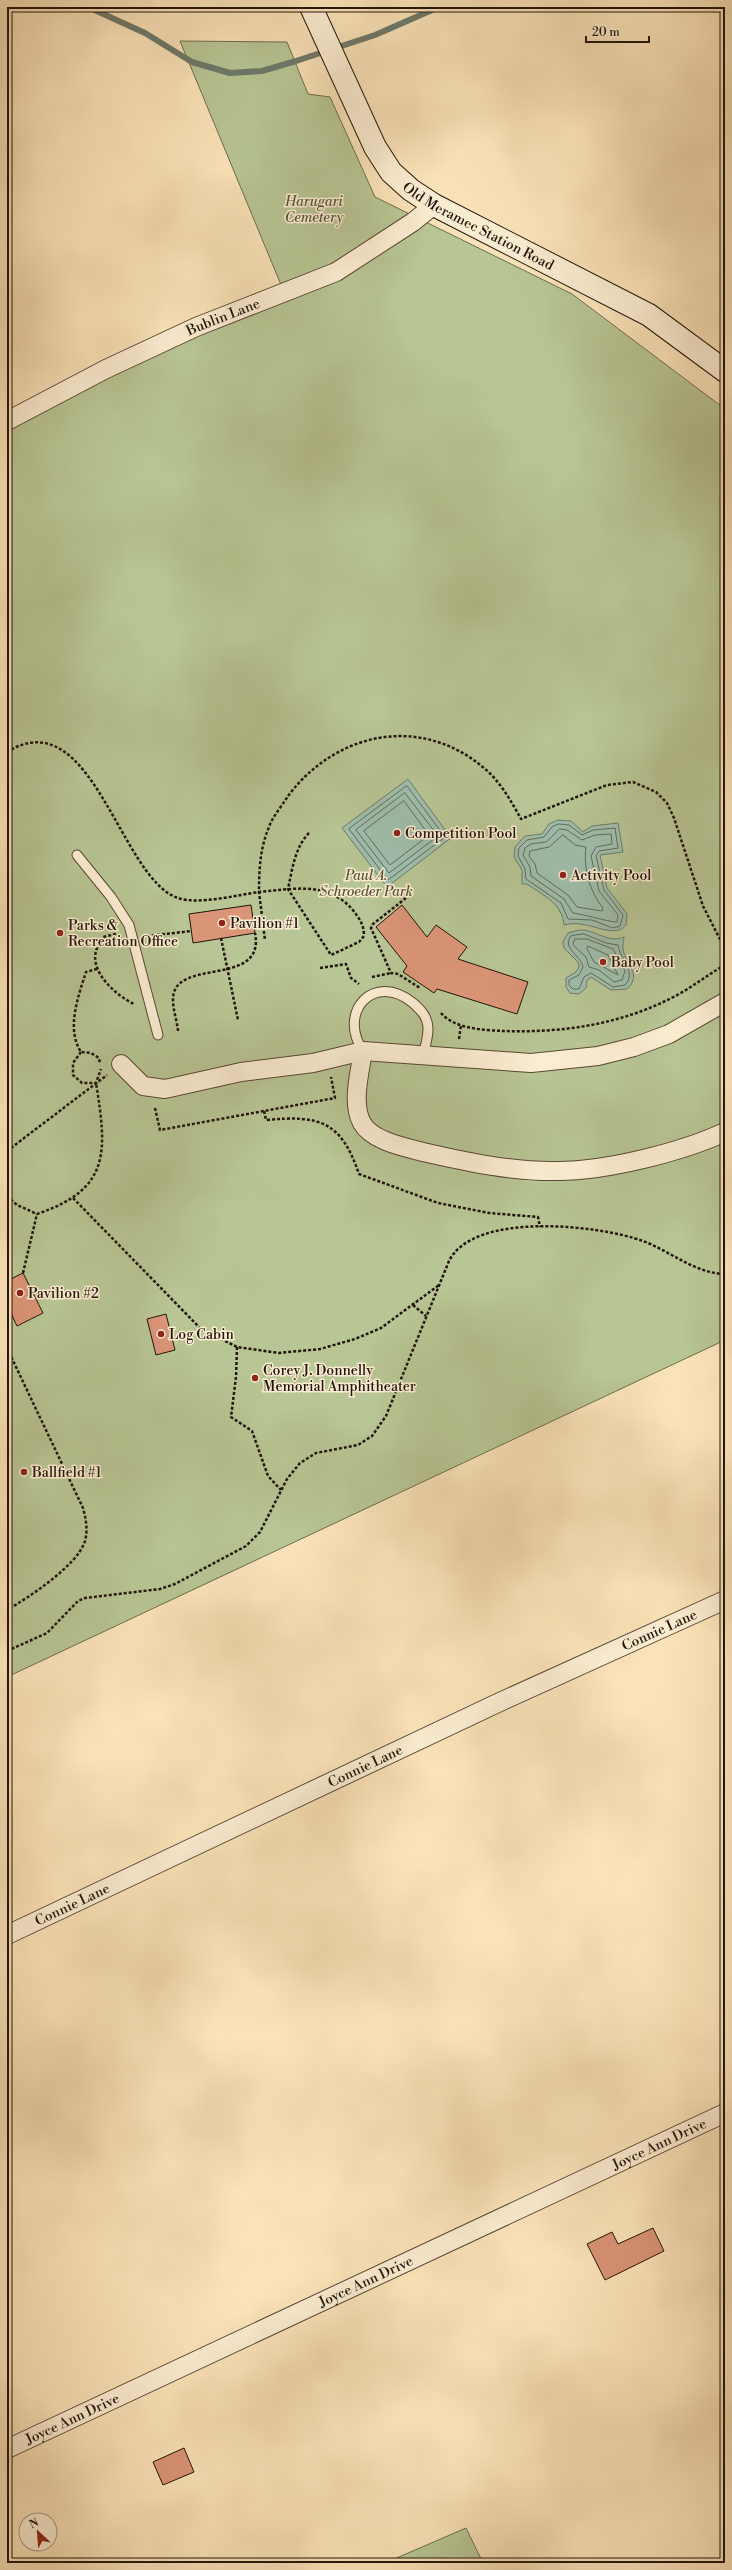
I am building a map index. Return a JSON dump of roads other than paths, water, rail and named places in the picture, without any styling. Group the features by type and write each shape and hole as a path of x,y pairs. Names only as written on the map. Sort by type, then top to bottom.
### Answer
{"street":[{"name":"Old Meramec Station Road","path":"314,15 375,147 391,172 411,190 434,205 649,315 725,371"},
{"name":"Bublin Lane","path":"7,421 106,369 196,327 336,272 407,226 434,205"},
{"path":"121,1064 143,1086 165,1089 241,1072 313,1063 363,1051 531,1063 598,1056 634,1047 669,1034 725,1002"},
{"path":"363,1051 358,1084 358,1112 363,1124 373,1134 393,1143 444,1157 530,1170 559,1171 614,1164 668,1153 725,1132"},
{"name":"Connie Lane","path":"7,1935 502,1701 725,1600"},
{"name":"Joyce Ann Drive","path":"7,2449 725,2113"}],"lane":[{"path":"77,855 111,897 129,925 158,1035"},
{"path":"363,1051 356,1041 353,1029 355,1017 360,1005 369,997 389,990 403,995 420,1009 425,1017 428,1028 423,1056"}],"water":[{"name":"Competition Pool","path":"408,779 451,838 387,887 342,828"},
{"name":"Activity Pool","path":"558,820 571,821 583,832 592,826 618,823 623,852 600,855 607,888 627,914 626,925 621,929 614,931 582,924 564,925 563,917 560,911 546,896 527,884 522,884 522,870 514,857 515,847 525,836 542,834 549,824"},
{"name":"Baby Pool","path":"585,930 612,939 624,937 624,954 633,974 632,984 627,989 611,990 591,977 587,980 586,988 579,994 570,993 566,987 566,978 576,972 579,967 578,962 564,948 563,942 568,933"}],"waterway":[{"path":"88,7 145,33 192,62 230,73 262,71 296,61 375,35 439,7"}],"place":[{"name":"Competition Pool","path":"397,833"},
{"name":"Activity Pool","path":"563,875"},
{"name":"Pavilion #1","path":"222,923"},
{"name":"Parks & Recreation Office","path":"60,933"},
{"name":"Baby Pool","path":"603,962"},
{"name":"Pavilion #2","path":"20,1293"},
{"name":"Log Cabin","path":"161,1334"},
{"name":"Corey J. Donnelly Memorial Amphitheater","path":"255,1378"},
{"name":"Ballfield #1","path":"24,1472"}],"park label":[{"name":"Harugari Cemetery","path":"314,210"},
{"name":"Paul A. Schroeder Park","path":"366,884"}]}
